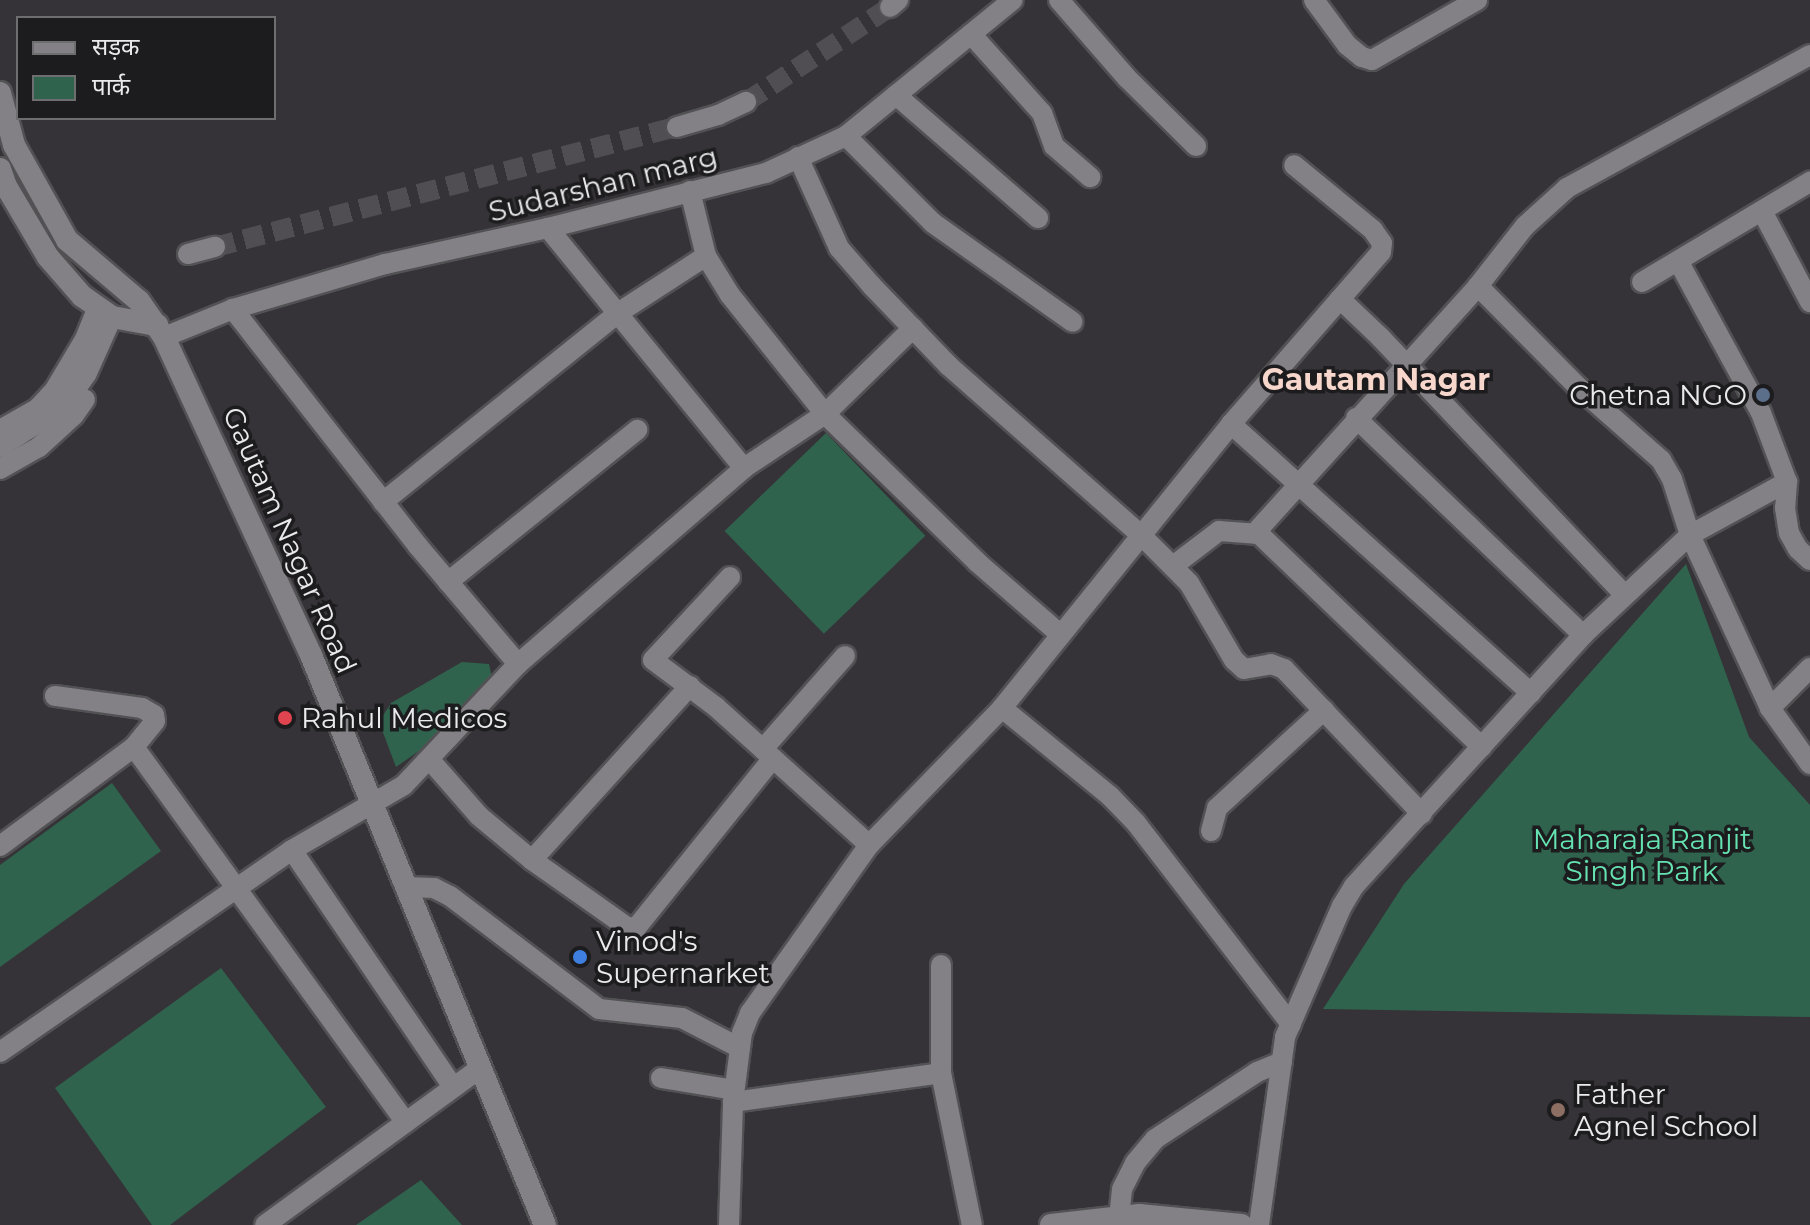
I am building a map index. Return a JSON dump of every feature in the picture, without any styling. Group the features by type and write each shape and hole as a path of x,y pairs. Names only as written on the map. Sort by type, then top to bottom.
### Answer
{"street":[{"name":"Sudarshan marg","path":"160,331 385,264 548,228 766,173 846,136 1013,0"},
{"path":"1059,0 1127,78 1196,146"},
{"path":"1314,0 1347,45 1362,57 1372,60 1477,0"},
{"path":"971,34 1042,113 1054,146 1090,177"},
{"path":"1255,533 1478,286 1525,226 1567,188 1810,55"},
{"name":"Gautam Nagar Road","path":"0,93 14,145 67,240 139,301 160,331 311,655 545,1225"},
{"path":"896,95 1038,218"},
{"path":"677,127 718,115 746,102"},
{"path":"846,136 933,223 1073,322"},
{"path":"798,157 839,248 948,365 1173,566 1189,583 1234,660 1244,669 1271,664 1284,669 1422,814"},
{"path":"729,1225 733,1096 740,1048 750,1013 869,845 1002,708 1231,424 1381,252 1382,243 1373,230 1294,165"},
{"path":"2,182 48,257 82,296 105,312 160,331"},
{"path":"1642,282 1810,182"},
{"path":"690,191 706,256 730,295 825,414 977,562 1061,635"},
{"path":"1762,211 1810,302"},
{"path":"548,228 744,468"},
{"path":"188,254 215,247"},
{"path":"383,502 618,313 706,256"},
{"path":"1678,261 1761,413 1787,482 1786,519 1806,547"},
{"path":"1478,286 1577,386 1661,460 1672,479 1690,535 1770,708 1810,764"},
{"path":"1340,299 1624,594"},
{"path":"233,309 383,502 518,664"},
{"path":"0,469 39,447 74,415 93,386 105,312"},
{"path":"0,430 37,409 54,391 105,312"},
{"path":"0,1052 292,850 404,785 518,664 744,468 825,414 913,328"},
{"path":"0,447 64,406 100,345"},
{"path":"1356,418 1583,635"},
{"path":"1231,424 1531,693"},
{"path":"448,582 637,430"},
{"path":"1259,1225 1282,1062 1291,1024 1342,906 1354,886 1624,594 1690,535 1787,482"},
{"path":"1173,566 1211,534 1219,531 1255,533 1267,539 1482,747"},
{"path":"730,577 653,660 690,686 869,845"},
{"path":"430,760 479,816 532,860 627,927 636,928 845,656"},
{"path":"1770,708 1810,668"},
{"path":"532,860 690,686"},
{"path":"0,846 134,747 152,727 154,715 150,711 55,696"},
{"path":"1002,708 1110,796 1136,823 1291,1024"},
{"path":"1211,831 1217,808 1324,710"},
{"path":"134,747 405,1122"},
{"path":"292,850 453,1087"},
{"path":"406,887 434,888 450,896 599,1009 682,1018 740,1048"},
{"path":"941,965 941,1073 972,1225"},
{"path":"1133,1219 1122,1189 1135,1163 1155,1139 1257,1072 1282,1062"},
{"path":"265,1225 480,1068"},
{"path":"661,1078 733,1096 941,1073"},
{"path":"1051,1225 1133,1219 1242,1225"}],"green space":[{"path":"826,433 925,536 824,634 725,531"},
{"name":"Maharaja Ranjit Singh Park","path":"1686,564 1749,737 1810,805 1810,1017 1323,1009 1404,884"},
{"path":"462,662 489,664 496,697 396,767 379,722 391,703"},
{"path":"112,783 161,851 0,967 0,865"},
{"path":"221,968 326,1107 170,1225 152,1225 55,1088"},
{"path":"421,1180 462,1225 356,1225"}],"tunnel":[{"path":"746,102 890,7"},
{"path":"215,247 677,127"}],"place":[{"name":"Chetna NGO","path":"1763,395"},
{"name":"Rahul Medicos","path":"285,718"},
{"name":"Vinod's Supernarket","path":"580,957"},
{"name":"Father Agnel School","path":"1558,1110"}],"district":[{"name":"Gautam Nagar","path":"1376,380"}]}
